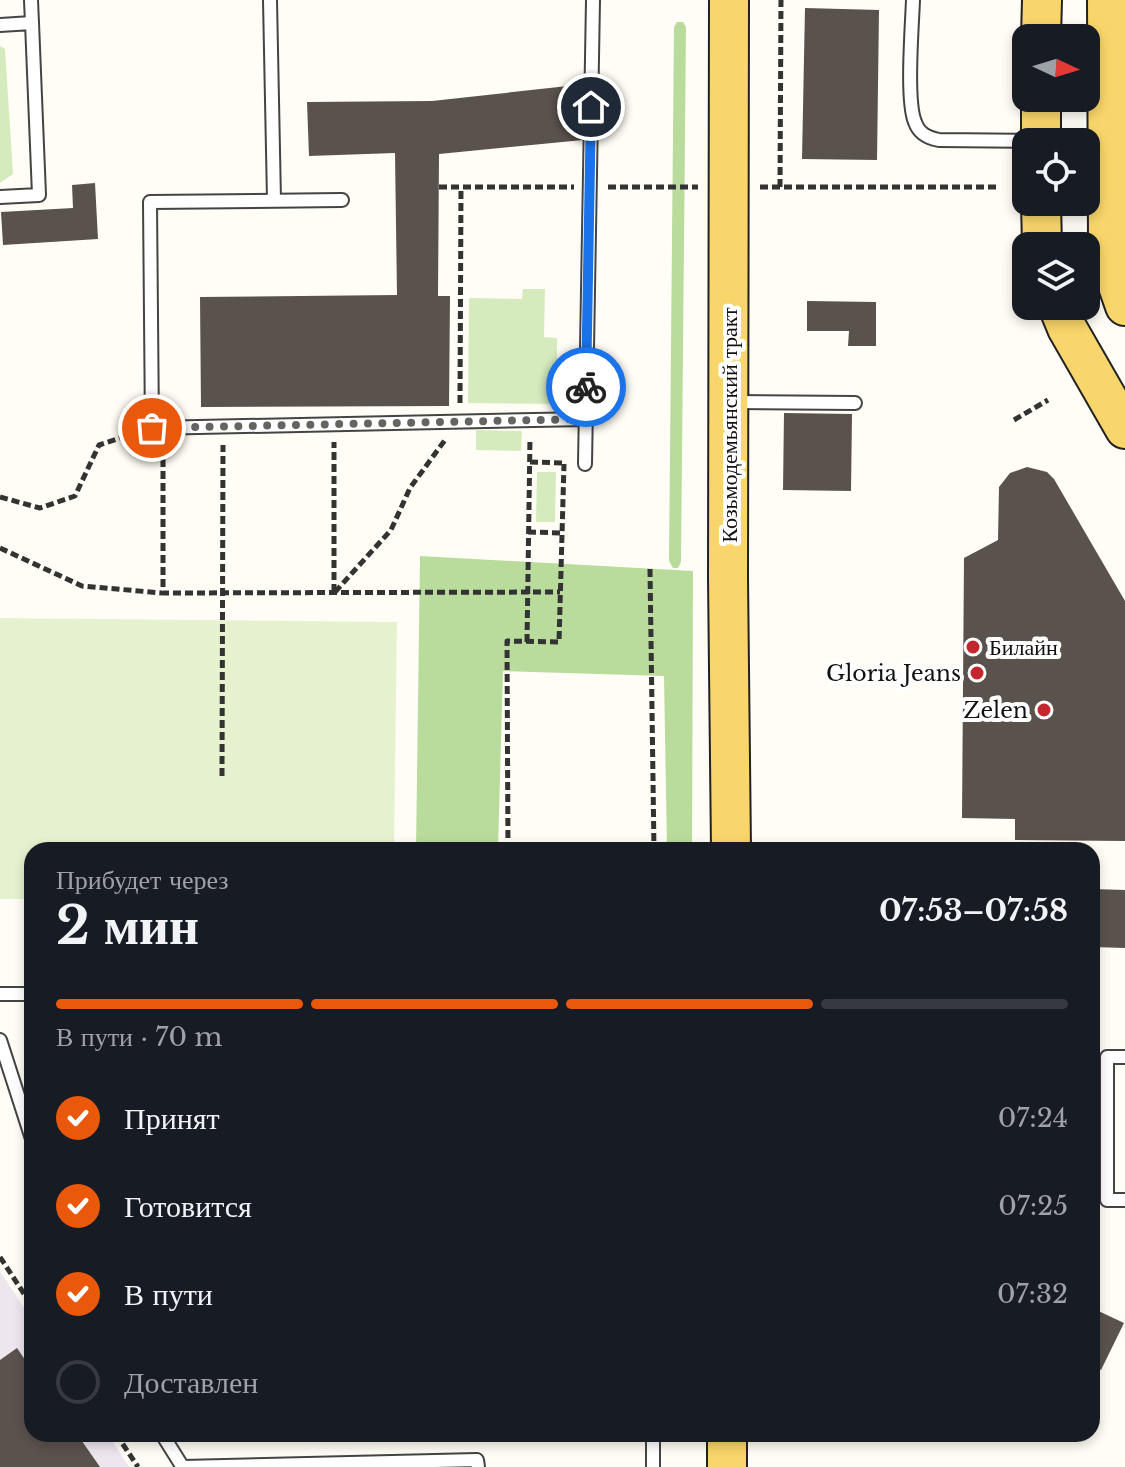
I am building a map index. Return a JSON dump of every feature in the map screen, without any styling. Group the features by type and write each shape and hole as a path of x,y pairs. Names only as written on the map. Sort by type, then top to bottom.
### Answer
{"main road":[{"name":"Козьмодемьянский тракт","path":"729,0 728,593 733,842"},
{"path":"1041,24 1042,0"},
{"path":"1107,0 1108,244 1123,299"},
{"path":"1064,320 1121,414"},
{"path":"727,1442 727,1467"}],"lane":[{"path":"0,197 39,195 31,0"},
{"path":"270,0 274,200"},
{"path":"585,464 593,0"},
{"path":"913,0 911,106 915,124 926,137 939,140 1012,141"},
{"path":"0,25 32,23"},
{"path":"342,200 150,202 157,428 586,419"},
{"path":"730,402 855,403"},
{"path":"0,994 24,994"},
{"path":"0,1040 24,1114"},
{"path":"1125,1057 1107,1057 1107,1200 1125,1200"},
{"path":"167,1442 183,1466 477,1460 478,1467"},
{"path":"653,1442 653,1467"}],"path":[{"path":"780,187 781,0"},
{"path":"334,593 391,530 410,488 460,422 461,187"},
{"path":"1014,420 1048,400"},
{"path":"527,642 531,421"},
{"path":"334,425 334,593"},
{"path":"222,776 223,427"},
{"path":"0,497 40,508 75,496 99,445 157,428 163,593"},
{"path":"530,462 585,464"},
{"path":"508,842 507,641 559,642 564,463"},
{"path":"528,532 562,533"},
{"path":"0,548 82,586 163,593 560,592"},
{"path":"650,569 654,842"},
{"path":"0,1257 24,1294"},
{"path":"121,1442 138,1467"}],"shaded area":[{"path":"0,1271 24,1308 24,1442 113,1442 129,1467 0,1467"}],"green space":[{"path":"677,22 683,22 686,27 681,562 678,568 673,568 669,561 674,27"},
{"path":"0,46 5,49 13,174 0,183"},
{"path":"523,289 545,289 544,337 557,338 557,404 468,403 469,298 522,299"},
{"path":"476,430 522,431 521,451 476,450"},
{"path":"537,472 556,472 555,522 536,522"},
{"path":"420,556 693,571 692,842 667,842 664,676 503,671 498,842 416,842"},
{"path":"0,618 397,622 394,842 24,842 24,899 0,899"}],"building":[{"path":"805,8 879,10 877,160 802,159"},
{"path":"577,85 583,140 439,154 438,296 450,296 449,406 201,407 200,297 397,295 395,153 309,156 307,102 432,101"},
{"path":"95,183 98,239 3,245 1,212 73,208 72,185"},
{"path":"807,301 876,302 876,346 848,346 849,331 807,331"},
{"path":"784,413 852,414 851,491 783,490"},
{"name":"Zelen","path":"1027,467 1047,472 1054,479 1125,601 1125,841 1015,840 1015,819 962,818 964,558 998,540 999,487 1010,473"},
{"path":"1100,889 1125,890 1125,948 1100,947"},
{"path":"1100,1312 1124,1323 1100,1369"},
{"path":"17,1348 24,1358 24,1442 83,1442 100,1467 0,1467 0,1360"}],"way so far":[{"path":"152,428 586,419 586,387"}],"place":[{"name":"Билайн","path":"973,647"},
{"name":"Gloria Jeans","path":"977,673"},
{"name":"Zelen","path":"1044,710"}],"route":[{"path":"586,387 591,107"}]}
